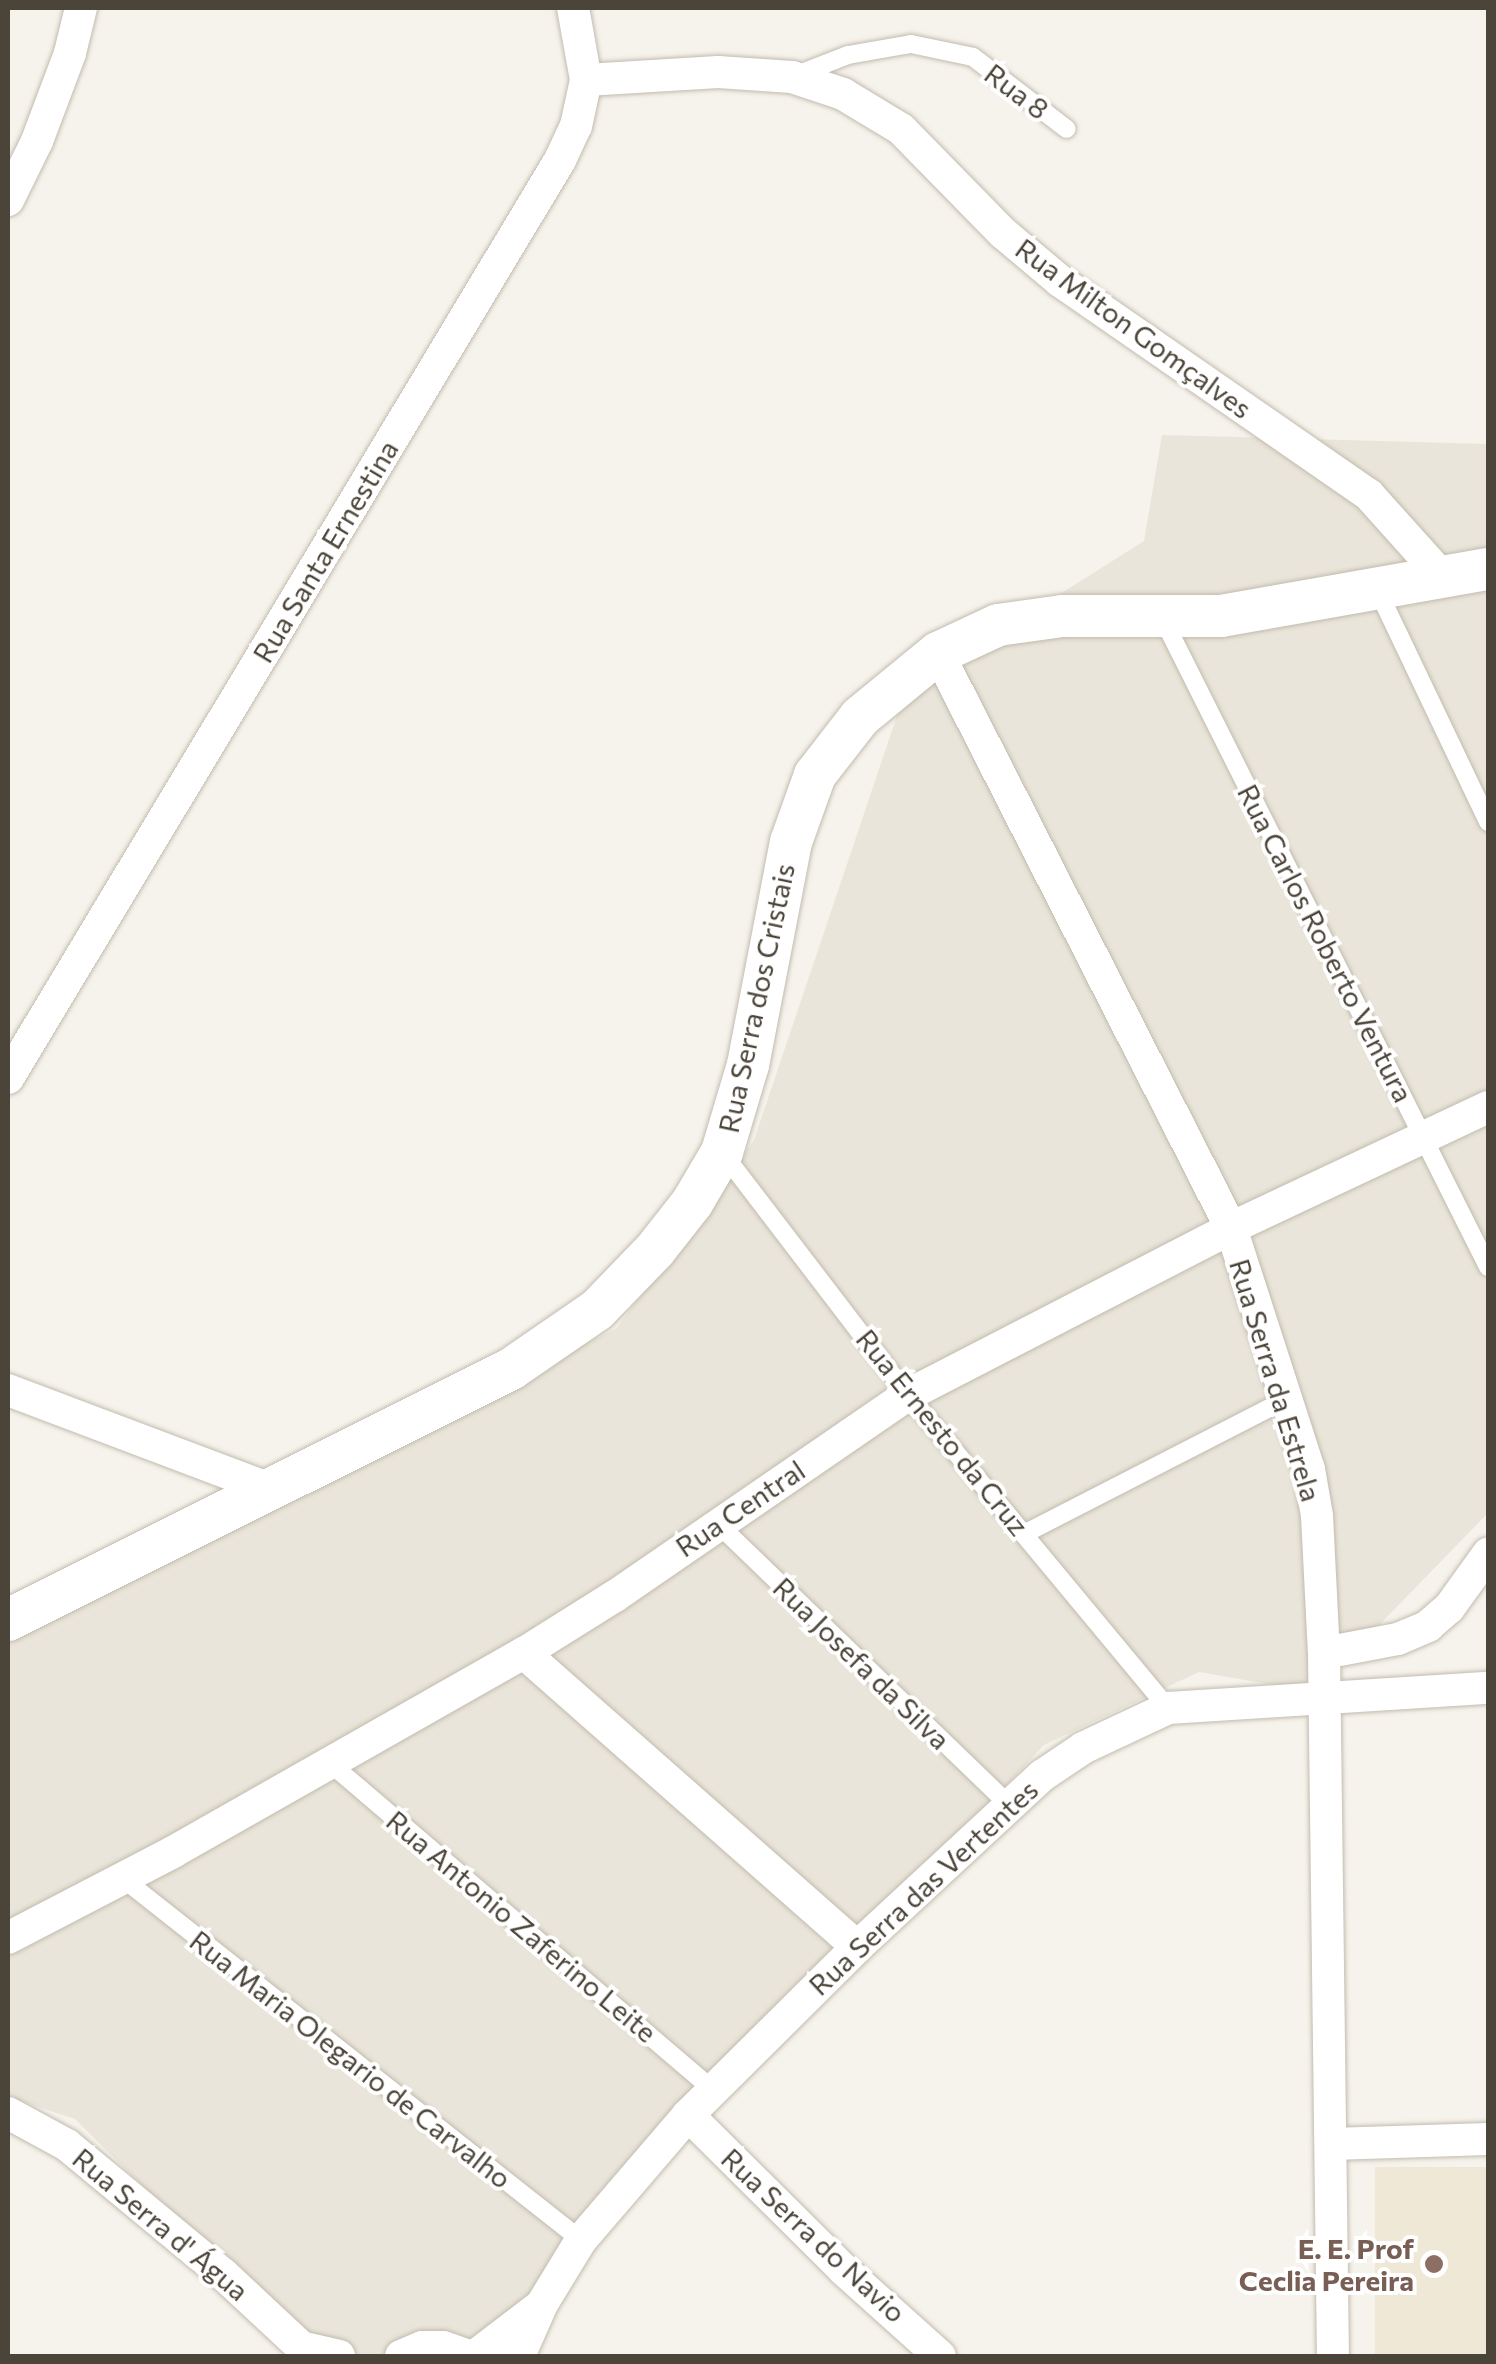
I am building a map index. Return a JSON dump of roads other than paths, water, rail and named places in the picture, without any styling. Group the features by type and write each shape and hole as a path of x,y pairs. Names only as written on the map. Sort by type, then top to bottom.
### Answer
{"street":[{"path":"8,200 37,142 70,53 81,8"},
{"name":"Rua Santa Ernestina","path":"8,1078 560,160 576,126 586,80 573,8"},
{"name":"Rua Milton Gomçalves","path":"586,80 718,72 792,78 842,94 900,130 1003,234 1060,281 1370,495 1440,574"},
{"name":"Rua Serra dos Cristais","path":"8,1620 510,1370 597,1310 655,1250 692,1203 722,1152 748,1065 790,842 814,776 860,717 938,653 998,625 1062,616 1221,616 1440,574 1488,569"},
{"name":"Rua Serra da Estrela","path":"938,653 1231,1228 1309,1469 1317,1516 1324,1654 1321,1696 1334,2356"},
{"name":"Rua Central","path":"8,1938 332,1764 524,1653 615,1596 908,1395 1231,1228 1488,1107"},
{"path":"8,1390 272,1490"},
{"path":"1324,1654 1398,1639 1428,1626 1449,1608 1488,1554"},
{"path":"524,1653 857,1946"},
{"name":"Rua Serra das Vertentes","path":"520,2356 542,2304 581,2240 712,2088 1008,1804 1083,1748 1168,1708 1488,1688"},
{"name":"Rua Serra d' Água","path":"8,2114 67,2145 308,2352 339,2356"},
{"name":"Rua Serra do Navio","path":"688,2114 844,2270 940,2356"},
{"path":"1332,2144 1488,2139"},
{"name":"Rua Serra das Vertentes","path":"472,2356 542,2304"},
{"path":"400,2356 422,2347 443,2346 472,2356"}],"lane":[{"name":"Rua 8","path":"792,78 848,55 911,44 973,57 1067,129"},
{"path":"1376,586 1488,822"},
{"name":"Rua Carlos Roberto Ventura","path":"1163,619 1488,1267"},
{"name":"Rua Ernesto da Cruz","path":"722,1152 908,1395 1168,1708"},
{"path":"1026,1533 1287,1399"},
{"name":"Rua Josefa da Silva","path":"717,1523 1008,1804"},
{"name":"Rua Antonio Zaferino Leite","path":"332,1764 712,2088"},
{"name":"Rua Maria Olegario de Carvalho","path":"120,1877 581,2240"}],"place":[{"name":"E. E. Prof Ceclia Pereira","path":"1434,2264"}]}
